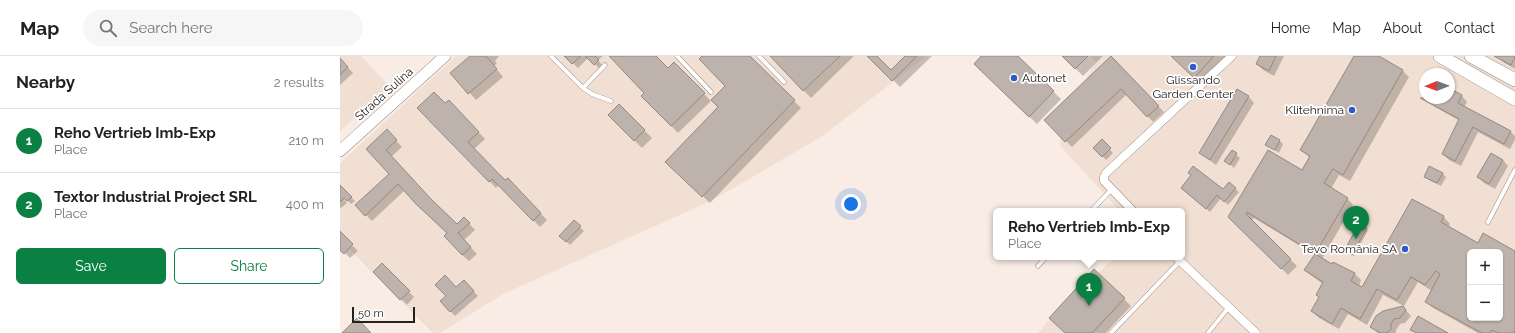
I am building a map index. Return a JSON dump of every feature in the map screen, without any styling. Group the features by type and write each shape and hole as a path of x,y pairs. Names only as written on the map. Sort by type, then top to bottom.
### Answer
{"main road":[{"path":"1440,56 1515,98"},
{"path":"1471,56 1515,80"}],"street":[{"name":"Strada Sulina","path":"340,151 444,56"},
{"path":"1130,208 1104,181 1106,173 1232,56"},
{"path":"1179,260 1256,333"}],"lane":[{"path":"551,56 583,88 592,94 611,101"},
{"path":"677,56 711,92"},
{"path":"759,56 784,82"},
{"path":"583,88 605,65"},
{"path":"1488,222 1515,170"},
{"path":"1094,208 1112,189"},
{"path":"1038,266 1043,260"},
{"path":"1111,333 1177,260"},
{"path":"1208,333 1228,307"}],"shaded area":[{"path":"340,56 361,56 390,87 340,131"},
{"path":"456,56 927,56 821,137 711,201 503,294 440,333 433,333 350,250 340,254 340,163"},
{"path":"1090,56 1515,56 1515,333 1038,333 1049,320 1112,260 1185,260 1185,208 1117,208 1061,147 1058,123 1096,62"}],"building":[{"path":"470,56 486,56 497,69 468,94 450,73"},
{"path":"564,56 581,56 572,64"},
{"path":"585,56 595,56 599,60 594,65"},
{"path":"609,56 656,56 668,68 674,62 705,93 671,126 641,96 644,93"},
{"path":"702,56 750,56 795,100 702,197 665,162 718,107 711,100 725,86 699,59"},
{"path":"770,56 840,56 803,91"},
{"path":"867,56 877,56 891,70 905,56 917,56 892,81"},
{"name":"Autonet","path":"981,56 1018,56 1054,91 1029,117 974,64"},
{"path":"1062,56 1088,56 1075,69"},
{"path":"1111,56 1159,106 1147,117 1121,89 1065,142 1044,120"},
{"name":"Glissando Garden Center","path":"1171,56 1214,56 1194,78"},
{"path":"1260,56 1276,56 1269,71 1256,64"},
{"path":"1354,56 1379,56 1403,70 1343,175 1333,169 1324,183 1348,198 1315,254 1247,212 1246,214 1291,259 1281,269 1228,217 1268,150 1302,170 1310,156 1300,150"},
{"path":"1494,56 1515,56 1515,57 1511,65"},
{"path":"340,58 348,67 340,75"},
{"path":"1237,89 1249,96 1210,160 1199,153"},
{"path":"1455,91 1462,95 1458,103 1511,131 1504,144 1473,127 1455,161 1442,154 1459,119 1431,104 1455,104"},
{"path":"434,92 445,103 449,100 479,132 468,142 505,180 508,178 541,213 533,221 492,179 489,182 417,108"},
{"path":"619,104 645,130 634,141 608,115"},
{"path":"387,129 397,140 386,150 431,199 457,224 464,217 470,223 458,233 471,247 462,255 444,236 447,233 416,204 398,184 365,216 355,205 389,174 366,149"},
{"path":"1271,135 1280,140 1275,150 1265,145"},
{"path":"1102,139 1111,148 1102,157 1093,148"},
{"path":"1232,150 1237,153 1230,165 1224,161"},
{"path":"1491,153 1503,160 1489,184 1477,177"},
{"path":"1193,166 1223,189 1229,182 1236,188 1224,202 1217,195 1206,209 1181,188 1191,175 1188,173"},
{"path":"1429,166 1443,173 1437,183 1424,177"},
{"path":"340,185 352,197 347,201 344,198 340,202"},
{"path":"1412,199 1444,216 1441,222 1478,243 1483,233 1515,251 1515,330 1514,333 1498,333 1492,330 1490,333 1482,333 1425,302 1440,274 1436,271 1425,285 1411,277 1397,300 1377,289 1360,319 1341,308 1332,324 1311,311 1319,297 1316,295 1323,282 1304,270 1315,254 1332,264 1333,262 1355,273 1351,281 1362,287"},
{"path":"574,220 581,226 566,242 559,236"},
{"path":"1359,224 1367,228 1352,255 1344,251"},
{"path":"340,231 353,244 344,254 340,250"},
{"path":"382,263 410,291 400,300 373,272"},
{"path":"1094,269 1125,298 1092,333 1065,333 1049,318"},
{"path":"445,275 456,287 464,280 474,291 450,312 440,301 446,296 435,285"},
{"path":"1403,306 1406,310 1400,318 1394,319 1391,324 1391,329 1387,333 1380,333 1370,327 1376,316 1383,311"},
{"path":"1418,316 1448,333 1417,333 1410,330"},
{"path":"357,318 371,333 342,333"}],"place":[{"name":"Glissando Garden Center","path":"1193,67"},
{"name":"Autonet","path":"1014,78"},
{"name":"Klitehnima","path":"1352,110"},
{"name":"Textor Industrial Project SRL","path":"1356,239"},
{"name":"Tevo România SA","path":"1405,249"},
{"name":"Reho Vertrieb Imb-Exp","path":"1089,306"}]}
